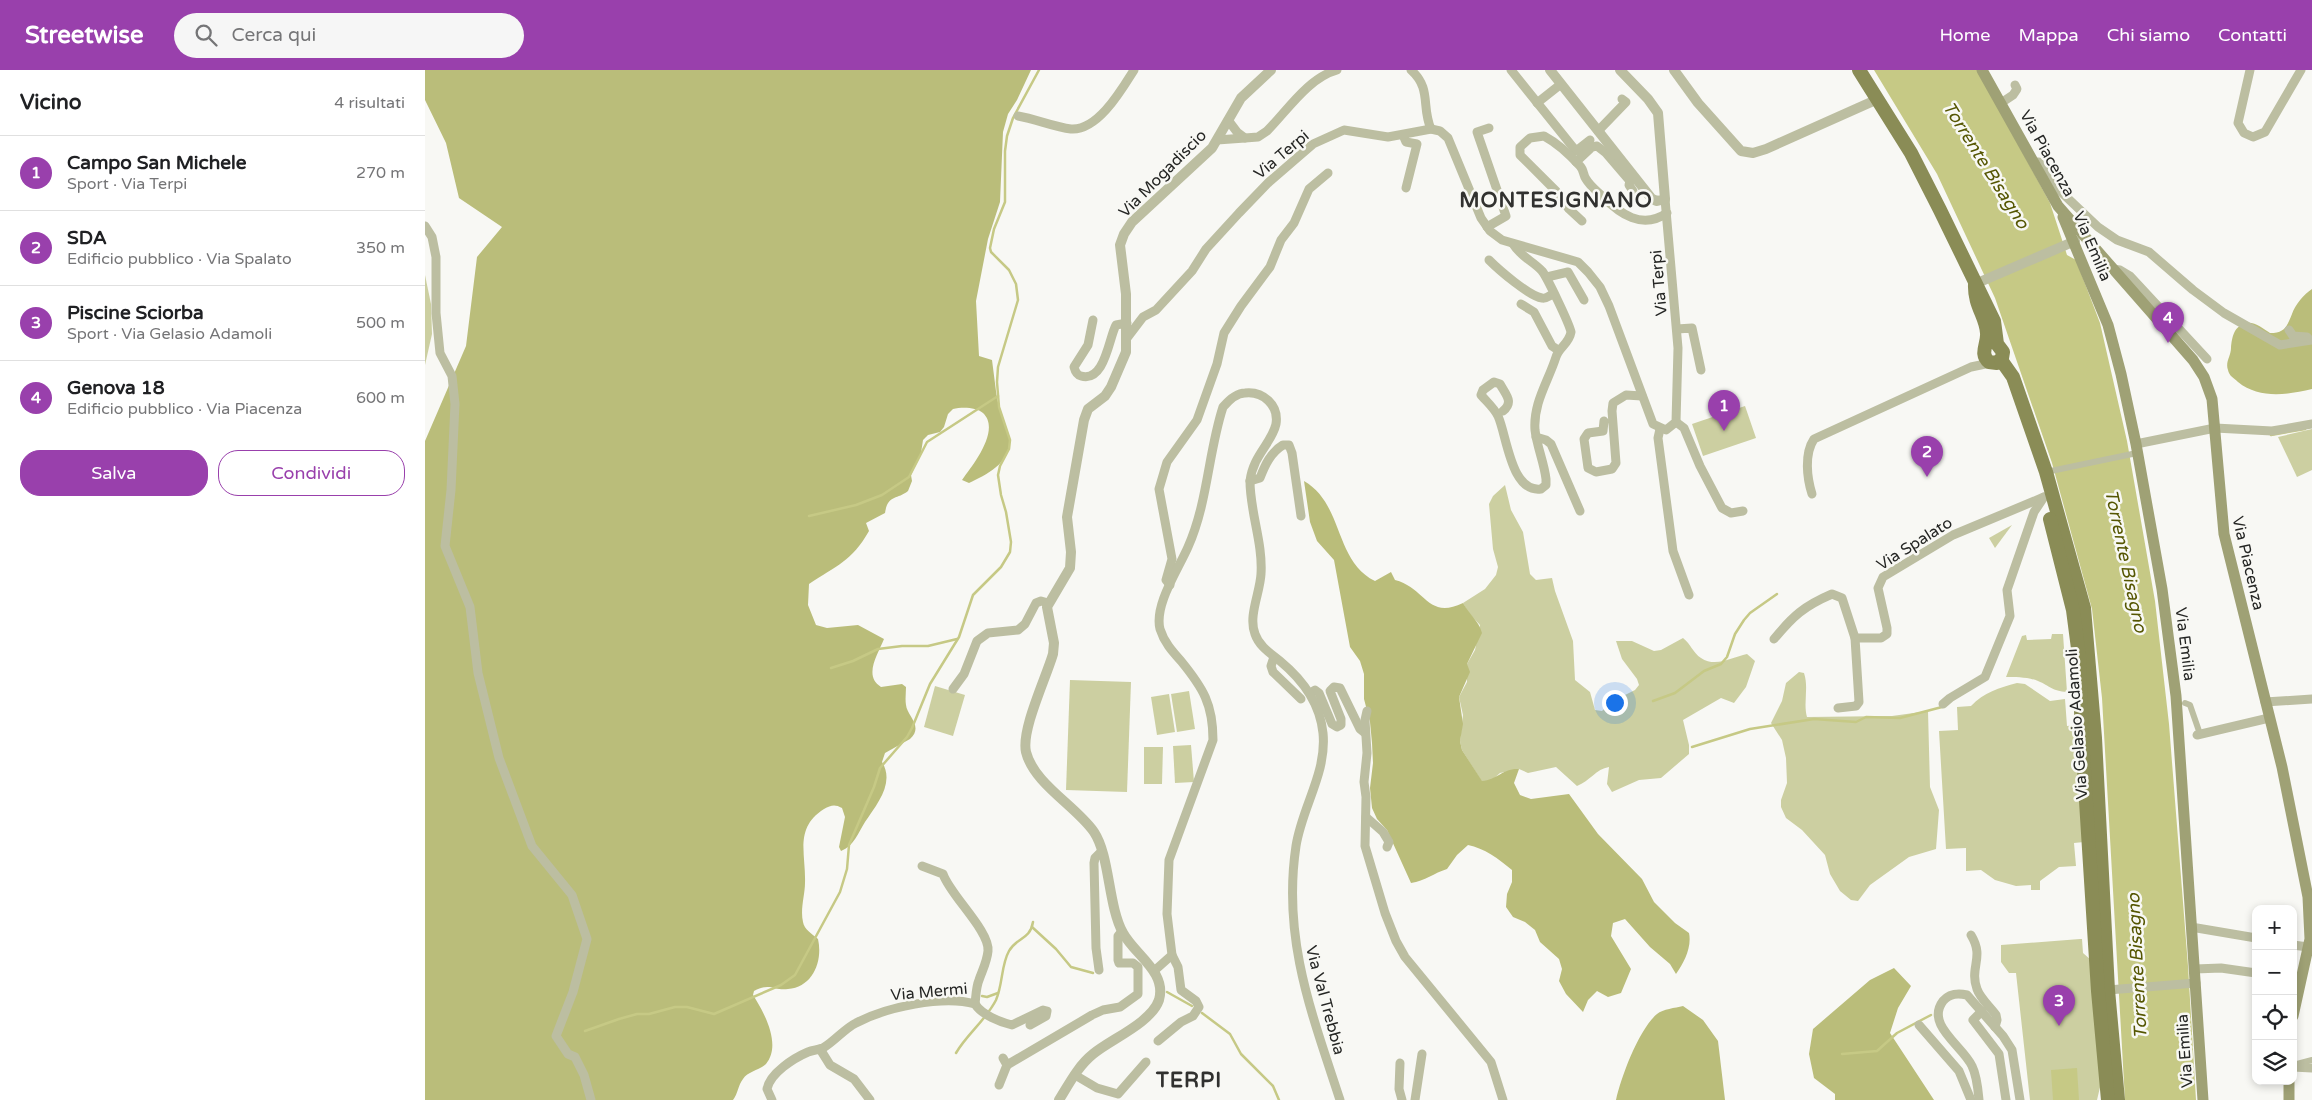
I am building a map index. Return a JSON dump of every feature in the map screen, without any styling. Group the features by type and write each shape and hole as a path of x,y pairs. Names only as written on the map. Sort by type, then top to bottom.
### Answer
{"main road":[{"name":"Via Gelasio Adamoli","path":"1859,70 1911,153 1980,281 1974,298 1987,331 1992,354 2010,388 2044,497 2073,610 2079,656 2082,738 2118,1100"},
{"name":"Via Piacenza","path":"1982,70 2058,206 2177,341 2205,377 2212,399 2224,534 2299,847 2308,897 2311,927 2303,977 2297,1000"},
{"name":"Via Emilia","path":"2058,206 2071,243 2108,325 2162,589 2176,696 2195,970 2193,984 2203,1100"},
{"path":"2071,243 2088,240"},
{"name":"Via Gelasio Adamoli","path":"1992,354 2013,377 2049,471 2084,608 2090,656 2107,993 2106,1078 2108,1100"},
{"path":"2289,1085 2289,1100"}],"street":[{"path":"1018,116 1070,129 1080,128 1104,112 1134,70"},
{"name":"Via Mogadiscio","path":"1048,603 1067,576 1070,568 1071,552 1067,517 1086,412 1111,387 1126,352 1127,323 1121,245 1124,234 1132,222 1205,155 1217,140 1241,98 1271,70"},
{"path":"1217,140 1259,137 1267,131 1309,86 1329,72 1337,70"},
{"path":"1411,70 1420,73 1425,90 1426,118 1431,129 1440,131 1448,138 1481,218 1487,227 1502,240 1568,258 1578,262 1589,272 1600,287 1609,306 1653,424 1660,429 1670,428 1676,422 1684,428 1700,466 1722,508 1731,513 1743,511"},
{"path":"1511,70 1576,151 1590,140"},
{"path":"1550,70 1598,131 1637,189"},
{"name":"Via Terpi","path":"1620,70 1648,99 1658,113 1662,178 1667,213 1677,329 1678,384 1676,422"},
{"path":"1675,70 1698,103 1736,147 1741,151 1753,153 1878,99"},
{"path":"2250,70 2238,123 2244,133 2253,137 2265,132 2301,70"},
{"path":"1537,103 1561,84"},
{"name":"Via Piacenza","path":"2001,103 2015,93 2017,89 2015,85"},
{"path":"1598,131 1610,113 1626,102 1622,99"},
{"path":"1228,120 1237,132 1245,138"},
{"path":"1487,227 1506,216 1477,132 1489,128"},
{"name":"Via Terpi","path":"1127,338 1143,318 1156,310 1192,271 1206,249 1269,182 1313,144 1330,135 1349,130 1388,137 1431,129"},
{"path":"1403,135 1406,142 1417,144 1406,188"},
{"path":"1582,221 1569,209 1556,191 1521,157 1519,149 1527,140 1544,136 1576,162 1584,171 1581,180 1629,217 1646,220 1667,213"},
{"path":"1576,162 1592,147 1597,146 1613,160 1630,181 1629,185 1653,200 1665,199"},
{"path":"2035,162 2039,162 2042,165 2059,190 2097,228 2117,240 2149,252 2193,290 2224,313 2280,345 2312,339"},
{"path":"1171,585 1166,580 1172,559 1171,546 1159,489 1167,462 1197,420 1217,364 1224,333 1270,267 1281,240 1294,223 1309,189 1328,173"},
{"path":"1637,189 1654,186 1662,178"},
{"path":"425,226 432,238 435,257 436,313 440,353 452,376 455,404 451,490 445,546 470,607 478,673 502,766 531,846 572,895 587,938 573,992 556,1036 568,1054 575,1057 584,1075 591,1100"},
{"path":"1980,281 2071,243"},
{"path":"1503,411 1509,406 1510,402 1500,384 1494,382 1483,390 1481,395 1498,416 1519,479 1527,486 1538,490 1546,485 1547,479 1536,438 1535,427 1539,398 1552,370 1558,350 1568,341 1571,332 1547,277 1538,267 1519,254 1513,244"},
{"path":"1489,260 1511,280 1539,297 1547,298 1553,294"},
{"name":"Via Piacenza","path":"2112,269 2120,270 2130,276 2207,359"},
{"path":"1547,277 1568,272 1584,300"},
{"path":"1521,304 1534,312 1552,346 1558,350"},
{"path":"1093,320 1087,345 1074,368 1076,373 1082,376 1090,375 1104,361 1115,325 1127,323"},
{"name":"Via Terpi","path":"1677,329 1692,328 1701,370"},
{"path":"2289,330 2293,336 2312,339"},
{"path":"1812,494 1808,482 1808,464 1811,443 1814,438 1971,366 1992,354"},
{"path":"1971,366 1992,354"},
{"path":"1158,1041 1181,1022 1193,1016 1199,1007 1196,1001 1181,990 1179,972 1172,955 1167,914 1169,860 1185,812 1213,740 1209,704 1204,693 1170,648 1162,634 1159,620 1161,608 1197,524 1223,407 1229,400 1240,393 1252,392 1268,399 1274,409 1276,425 1256,458 1250,481 1259,479 1264,467 1277,448 1283,444 1289,446 1292,454 1301,516"},
{"path":"1605,421 1603,431 1588,433 1584,439 1589,468 1596,472 1612,468 1617,463 1612,411 1613,403 1626,395 1643,396"},
{"path":"2049,471 2134,451 2215,428 2271,431 2312,424"},
{"path":"1660,429 1658,438 1673,551 1689,595"},
{"path":"1536,438 1546,440 1551,444 1580,512"},
{"name":"Via Val Trebbia","path":"1250,481 1262,572 1254,617 1254,632 1259,643 1297,676 1310,693 1320,716 1323,756 1318,777 1300,824 1296,849 1292,924 1306,997 1340,1100"},
{"path":"1943,704 1985,677 2010,616 2007,590 2034,512 2044,497"},
{"name":"Via Spalato","path":"1855,638 1881,638 1887,634 1878,588 1883,577 1953,535 2044,497"},
{"path":"1775,639 1794,615 1813,602 1835,594 1843,601 1855,638 1859,702 1856,706 1838,708"},
{"path":"953,689 964,674 973,649 982,637 988,633 1018,630 1025,624 1036,603 1041,601 1048,603 1047,611 1054,647 1049,670 1028,727 1025,745 1026,753 1032,766 1042,778 1090,827 1097,837 1122,931 1154,971 1161,987 1155,1008 1145,1018 1093,1054 1075,1075 1059,1100"},
{"path":"1275,657 1271,666 1277,676 1301,699"},
{"path":"1310,693 1315,690 1319,694 1332,724 1337,727 1341,725 1341,719 1330,691 1333,687 1340,688 1360,730 1365,733"},
{"path":"2265,702 2312,699"},
{"path":"2185,703 2189,705 2198,734 2269,718"},
{"path":"1367,711 1365,733 1367,752 1364,782 1365,838 1369,863 1400,949 1491,1062 1503,1100"},
{"path":"1366,817 1383,832 1389,842 1387,847"},
{"path":"1099,970 1095,948 1094,863 1095,858 1101,852"},
{"name":"Via Mermi","path":"772,1100 767,1089 773,1076 807,1053 820,1049 835,1040 854,1024 887,1009 951,1002 977,1006 978,981 984,970 988,950 987,945 979,929 951,891 943,874 922,866"},
{"path":"2191,927 2252,937"},
{"path":"999,1086 1005,1061 1099,1011 1120,1008 1139,994 1138,967 1133,963 1119,963 1118,960 1118,936 1122,931"},
{"path":"1971,935 1977,946 1975,973 1977,990 1996,1015 1995,1027"},
{"path":"2297,946 2308,947"},
{"path":"1154,971 1172,955"},
{"path":"2195,970 2221,968 2252,972"},
{"path":"2107,993 2193,984"},
{"path":"1979,1100 1976,1074 1971,1064 1940,1024 1937,1013 1940,1005 1952,994 1967,995 1971,1004 1982,1012 2012,1050 2020,1100"},
{"path":"977,1006 993,1018 1016,1025 1043,1010 1047,1011 1046,1016 1030,1025"},
{"path":"1982,1012 1973,1020 1999,1054 2006,1100"},
{"path":"1919,1025 1959,1071 1971,1100"},
{"path":"820,1049 830,1065 855,1079 870,1100"},
{"path":"1415,1100 1422,1054"},
{"path":"2297,1065 2308,1063 2312,1060"},
{"path":"1075,1075 1097,1088 1118,1094 1147,1062"},
{"path":"1400,1063 1399,1089 1402,1100"},
{"path":"2297,1066 2312,1068"},
{"path":"2102,1100 2106,1078"}],"shaded area":[{"path":"425,70 1031,70 1008,114 1003,132 1000,202 988,239 976,301 979,356 992,360 997,399 1010,441 1009,449 1002,462 983,476 969,483 962,480 978,457 987,438 988,420 983,413 977,410 969,408 953,409 948,414 944,427 940,432 928,435 923,440 921,453 911,475 912,481 908,491 893,498 888,503 885,513 866,523 869,531 850,556 809,584 808,605 816,625 827,628 858,625 884,639 873,664 873,677 881,687 902,684 906,687 906,705 914,721 915,730 910,739 885,753 882,762 887,778 883,793 849,846 841,851 839,847 845,817 842,808 831,806 826,808 815,816 809,824 804,842 805,883 802,917 805,927 818,939 819,956 817,964 810,978 797,987 783,989 764,987 754,991 753,995 770,1029 772,1048 766,1064 745,1076 741,1081 733,1100 425,1100 425,441 466,346 477,257 502,227 459,198 446,143 425,100"},
{"path":"425,275 431,304 432,334 425,365"},
{"path":"2312,289 2312,389 2283,394 2264,393 2246,387 2232,377 2227,367 2236,329 2242,324 2252,323 2270,333 2279,332 2287,325 2298,303"},
{"path":"1745,406 1756,438 1703,456 1692,424"},
{"path":"2312,429 2312,470 2297,477 2278,437"},
{"path":"1304,481 1317,491 1326,504 1345,547 1352,560 1362,572 1375,581 1391,572 1395,580 1414,589 1427,601 1442,608 1463,603 1479,625 1482,633 1467,664 1470,672 1459,697 1463,724 1460,741 1462,750 1482,781 1492,779 1509,770 1519,769 1514,783 1520,795 1531,799 1569,794 1598,834 1642,879 1654,902 1675,923 1689,933 1687,955 1676,974 1670,964 1650,947 1625,919 1613,923 1611,936 1631,969 1621,993 1608,997 1597,991 1588,1000 1583,1012 1566,994 1559,981 1562,969 1559,959 1540,942 1535,930 1525,922 1513,917 1506,907 1507,894 1512,882 1512,870 1502,862 1486,851 1468,845 1457,855 1447,869 1421,881 1411,883 1387,830 1377,819 1372,808 1370,788 1373,763 1372,743 1370,722 1364,699 1364,674 1360,661 1350,647 1334,560 1317,541 1310,522"},
{"path":"1505,485 1511,510 1523,532 1530,574 1536,580 1552,578 1573,641 1575,680 1590,692 1595,710 1602,711 1611,702 1635,690 1639,685 1637,679 1622,659 1616,641 1632,641 1654,651 1661,650 1683,638 1698,656 1707,661 1724,661 1747,654 1755,661 1746,687 1734,703 1721,698 1683,720 1689,745 1689,754 1661,778 1639,780 1612,792 1607,784 1609,767 1600,770 1577,786 1556,767 1528,773 1519,769 1500,773 1492,780 1482,782 1462,750 1460,741 1463,715 1459,697 1467,682 1467,664 1475,650 1480,625 1467,611 1463,603 1485,589 1496,575 1498,567 1493,549 1489,504 1493,496"},
{"path":"2012,525 1995,548 1989,538"},
{"path":"2052,634 2063,634 2067,692 2030,679 2006,677 2022,636 2026,635 2027,640 2051,639"},
{"path":"1799,672 1804,673 1807,717 1892,716 1928,711 1930,787 1939,810 1936,849 1909,857 1870,885 1858,901 1851,900 1840,891 1830,874 1825,855 1802,830 1786,818 1781,807 1781,800 1787,783 1786,758 1782,740 1771,723 1782,701 1786,683"},
{"path":"1070,680 1131,682 1127,792 1066,790"},
{"path":"2017,683 2025,684 2050,701 2065,699 2067,726 2077,725 2084,842 2074,843 2076,866 2059,867 2040,881 2040,890 2031,890 2031,885 2016,886 1995,880 1981,870 1966,871 1966,848 1946,849 1939,731 1958,730 1957,707 1971,706 1987,694"},
{"path":"935,686 965,695 953,736 924,727"},
{"path":"1189,691 1195,729 1177,732 1171,694"},
{"path":"1169,694 1175,732 1157,735 1151,697"},
{"path":"1191,745 1194,782 1175,783 1173,746"},
{"path":"1144,747 1163,747 1162,784 1144,784"},
{"path":"2082,939 2083,953 2091,960 2101,1083 2097,1100 2030,1100 2016,973 2009,973 2001,962 2001,945"},
{"path":"1894,968 1911,986 1898,1008 1890,1033 1934,1100 1835,1100 1835,1094 1814,1078 1809,1054 1813,1029 1870,980"},
{"path":"1683,1006 1703,1020 1718,1041 1725,1100 1616,1100 1622,1079 1637,1042 1650,1021 1662,1011"}],"water":[{"name":"Torrente Bisagno","path":"1874,70 1978,70 2050,203 2067,255 2076,260 2100,323 2127,441 2155,601 2169,724 2188,966 2196,1100 2125,1100 2102,698 2092,609 2052,463 1995,298 1937,174"},
{"path":"2077,1068 2079,1100 2053,1100 2051,1070"}],"waterway":[{"path":"585,1031 637,1014 649,1014 675,1007 687,1007 714,1014 781,985 795,975 840,892 847,869 849,845 874,787 880,768 907,737 912,728 930,684 959,637 973,595 1001,567 1010,552 1011,542 998,475 1000,466 1009,449 1010,440 999,407 997,382 998,367 1018,300 1016,284 1009,270 991,252 990,248 994,229 1005,202 1005,151 1007,136 1013,118 1039,70"},
{"path":"809,516 856,505 882,495 909,477 927,442 998,396"},
{"path":"2271,435 2305,429"},
{"path":"1653,701 1675,693 1704,671 1721,664 1727,657 1735,634 1744,620 1750,613 1777,594"},
{"path":"831,668 853,661 878,649 902,646 928,646 957,639"},
{"path":"1692,747 1750,729 1814,719 1856,722 1866,717 1900,718 1942,707"},
{"path":"956,1053 992,1007 998,994 1006,956 1012,946 1029,932 1033,922"},
{"path":"1032,927 1056,949 1071,967 1093,973"},
{"path":"1167,992 1192,1006"},
{"path":"982,996 987,997 998,993"},
{"path":"1202,1013 1230,1034 1241,1054 1273,1086 1279,1100"},
{"path":"1842,1054 1877,1051 1897,1033 1931,1015"}],"place":[{"name":"Genova 18","path":"2168,343"},
{"name":"Campo San Michele","path":"1724,431"},
{"name":"SDA","path":"1927,477"},
{"name":"Piscine Sciorba","path":"2059,1026"}],"district":[{"name":"MONTESIGNANO","path":"1556,200"},
{"name":"TERPI","path":"1189,1080"}]}
